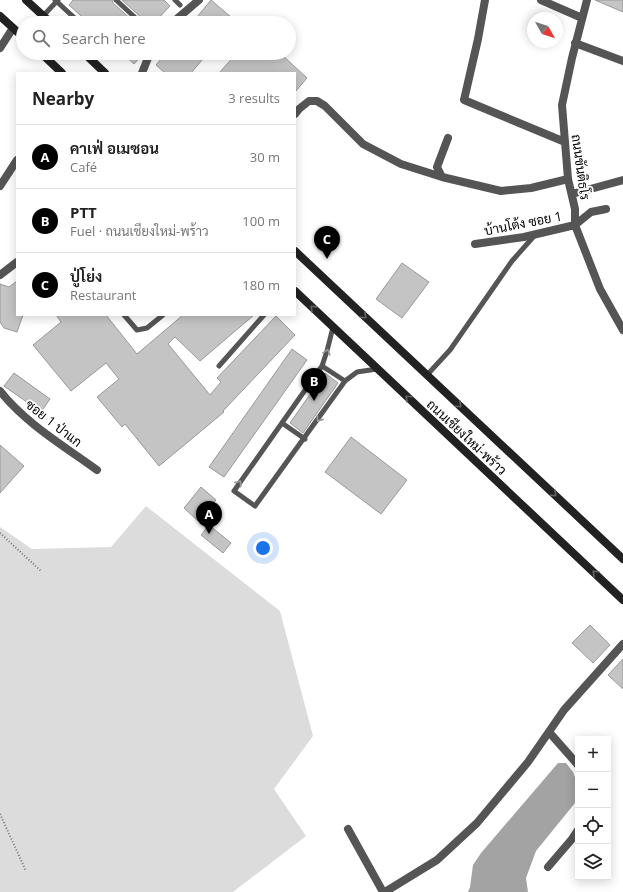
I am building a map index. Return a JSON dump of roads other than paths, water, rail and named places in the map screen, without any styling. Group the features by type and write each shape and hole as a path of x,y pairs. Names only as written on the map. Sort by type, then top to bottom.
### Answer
{"main road":[{"path":"26,0 43,16"},
{"path":"0,16 14,28"},
{"path":"48,60 61,72"},
{"path":"92,60 105,72"},
{"name":"ถนนเชียงใหม่-พร้าว","path":"296,252 623,559"},
{"name":"ถนนเชียงใหม่-พร้าว","path":"296,292 623,600"}],"street":[{"path":"181,16 200,0"},
{"path":"485,0 464,100 565,142"},
{"path":"541,0 582,18"},
{"name":"ถนนขันติธโร","path":"587,0 575,43 562,105 568,179 575,209 575,225 600,289 623,330"},
{"path":"0,48 14,28"},
{"path":"575,43 623,60"},
{"path":"142,72 147,60"},
{"path":"296,113 309,101 317,101 325,106 362,144 401,164 442,178 501,191 531,188 568,179"},
{"path":"442,178 437,167 448,138"},
{"path":"0,186 16,162"},
{"path":"572,194 623,180"},
{"path":"575,225 591,212 606,209"},
{"name":"บ้านโต้ง ซอย 1","path":"475,244 486,244 575,225"},
{"path":"0,275 16,263"},
{"name":"ซอย 1 ป่าแก","path":"0,391 24,416 97,470"},
{"path":"348,829 384,892 437,860 477,823 528,762 564,710 623,644"},
{"path":"549,732 575,762"},
{"path":"548,867 575,834"}],"lane":[{"path":"43,16 56,0 73,16"},
{"path":"116,0 133,16"},
{"path":"175,0 180,5"},
{"path":"427,375 450,350 480,309 492,288 535,234"},
{"path":"125,316 137,330 147,328 162,316"},
{"path":"219,366 263,316"},
{"path":"333,327 322,366 234,491 256,506 345,381 357,372 377,369"},
{"path":"322,366 345,381"},
{"path":"282,423 305,439"}],"place":[{"name":"ปู่โย่ง","path":"327,259"},
{"name":"PTT","path":"314,401"},
{"name":"คาเฟ่ อเมซอน","path":"209,534"}]}
